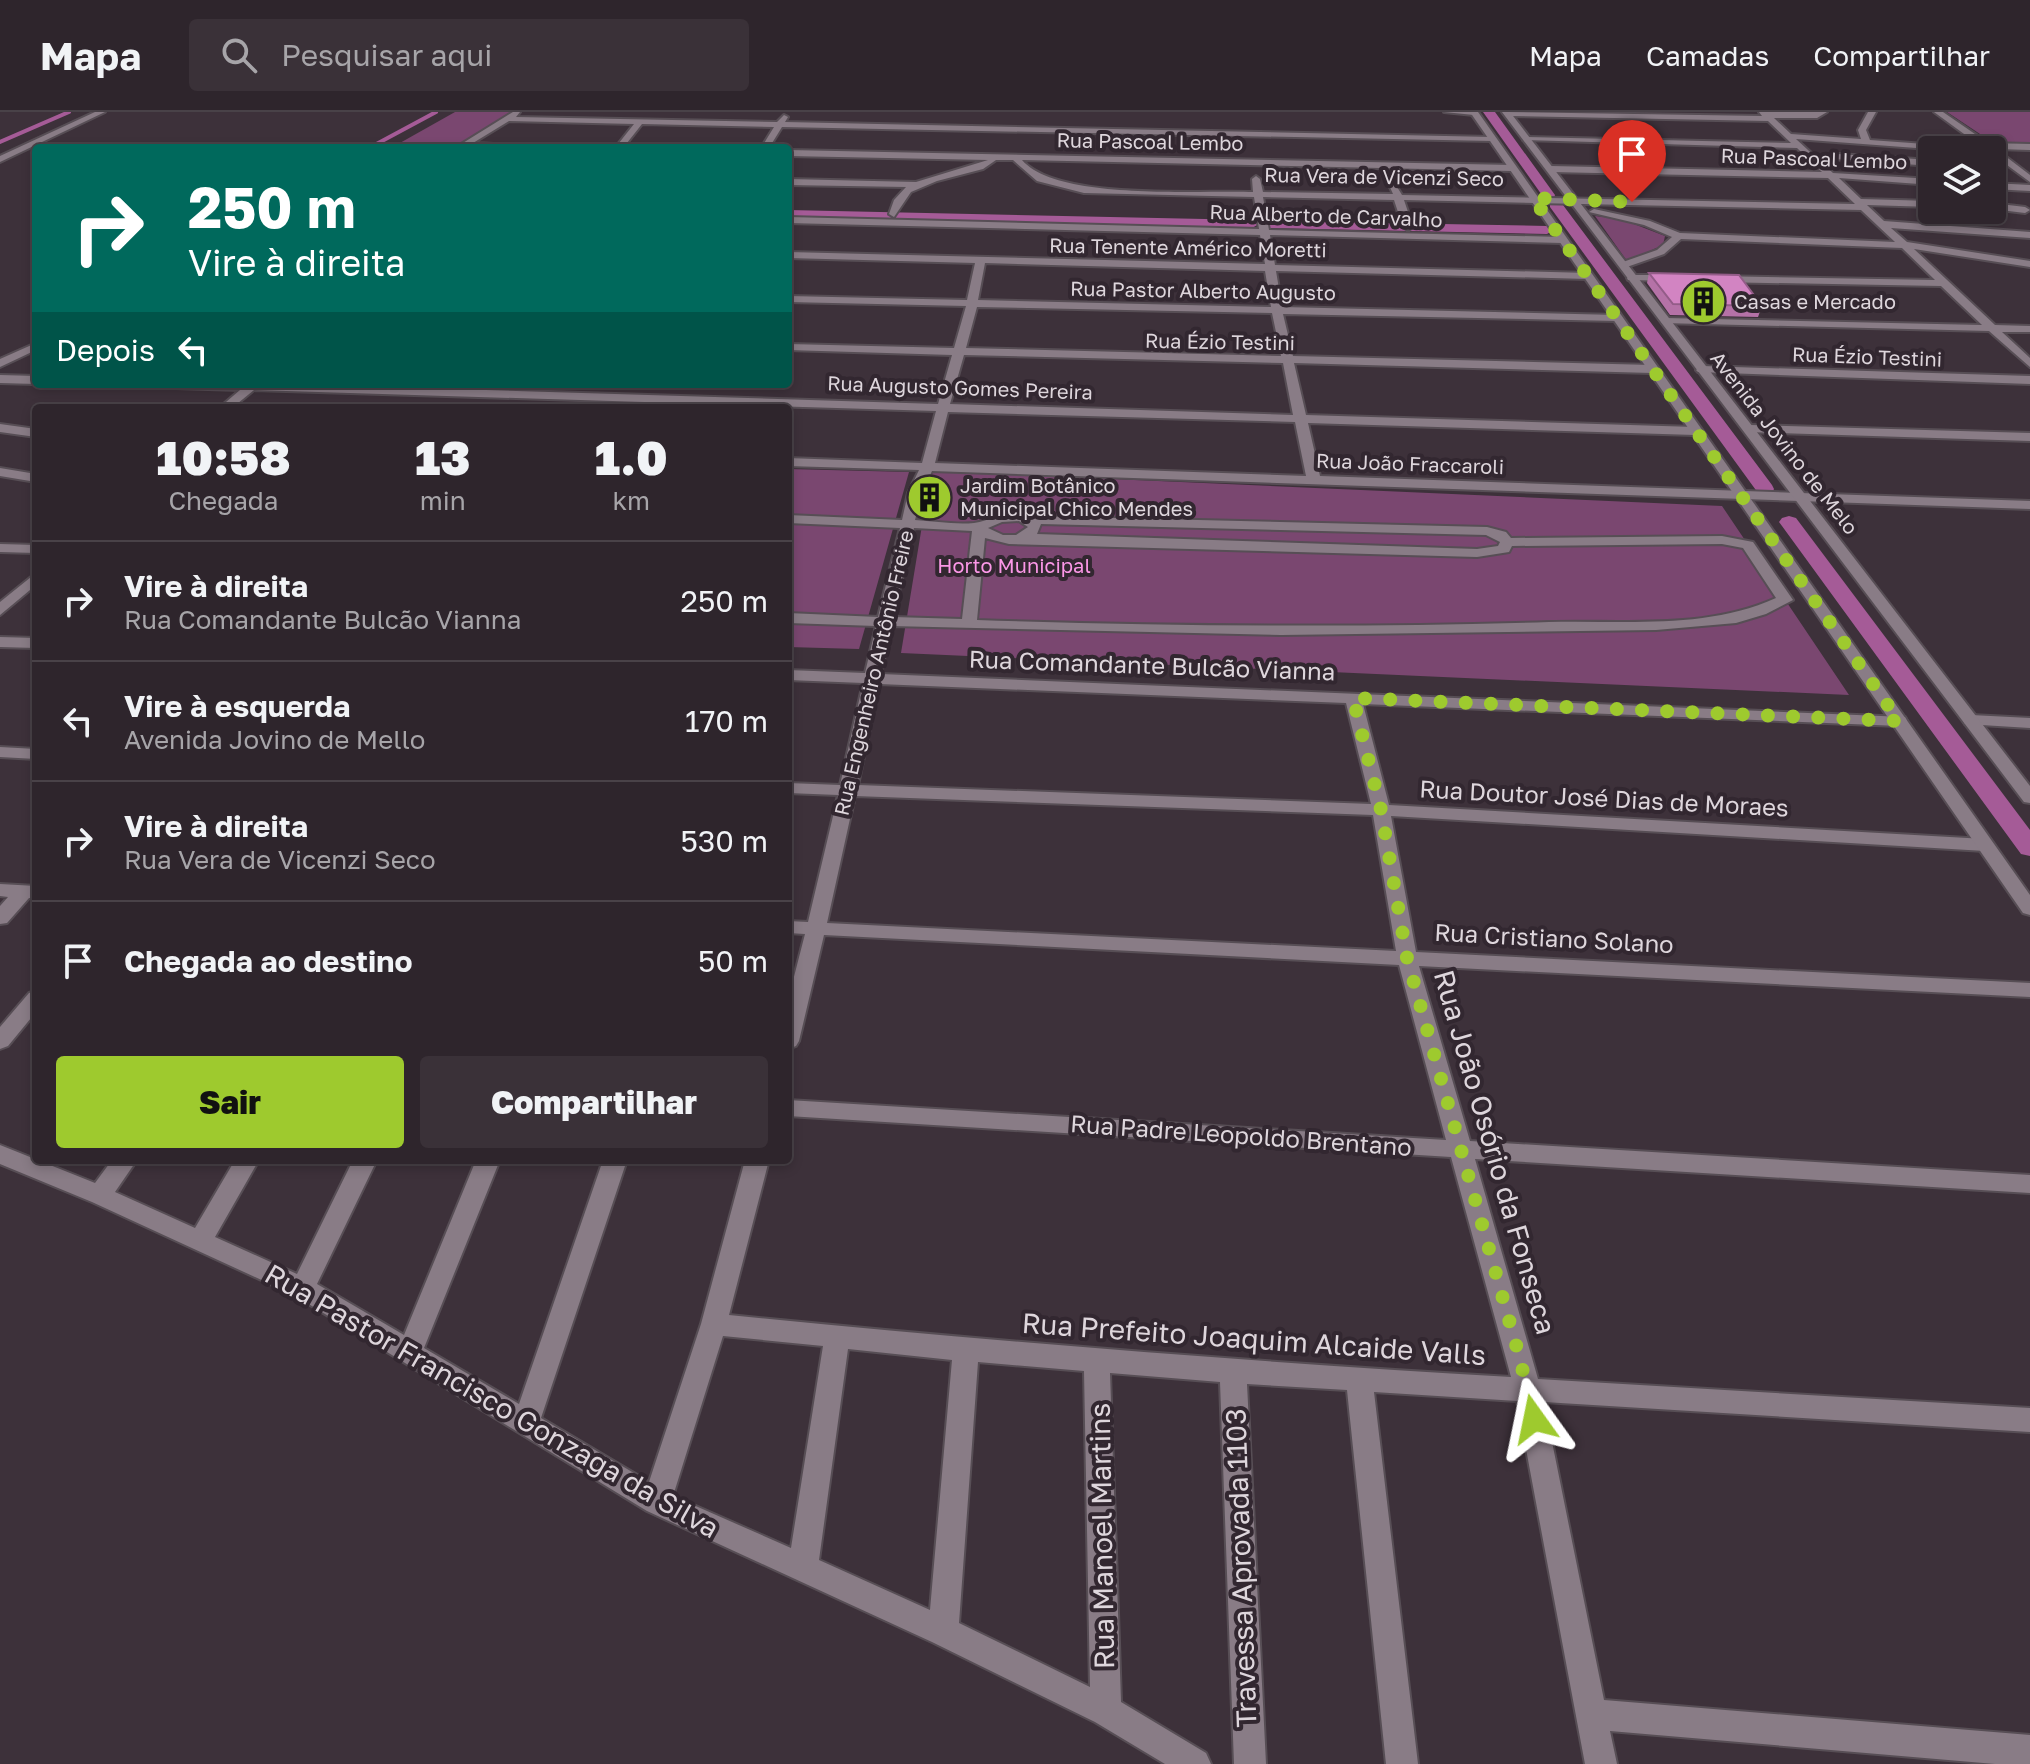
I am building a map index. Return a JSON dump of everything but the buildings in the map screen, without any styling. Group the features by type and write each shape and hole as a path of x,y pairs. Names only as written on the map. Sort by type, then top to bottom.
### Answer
{"street":[{"path":"32,144 101,112"},
{"path":"466,144 519,112"},
{"path":"767,144 787,112"},
{"path":"1448,112 1474,112 2030,909"},
{"path":"1507,113 1817,116 1823,115 1823,112"},
{"path":"1866,140 1862,130 1872,112"},
{"path":"1938,112 1971,136"},
{"name":"Avenida Jovino de Melo","path":"1507,113 2030,798"},
{"path":"1766,115 1826,175 1862,204 2030,364"},
{"path":"507,119 1013,126 1492,139"},
{"path":"622,144 640,122"},
{"path":"1248,123 1277,311 1314,481"},
{"path":"792,182 915,185 979,170 1000,159 1013,126"},
{"path":"1378,136 1408,227"},
{"path":"1789,136 1918,145"},
{"path":"1527,140 1799,146"},
{"path":"0,159 32,144"},
{"path":"2006,149 2030,147"},
{"name":"Rua Pascoal Lembo","path":"792,153 1512,168"},
{"path":"1837,157 1918,162"},
{"name":"Rua Vera de Vicenzi Seco","path":"1016,159 1024,171 1064,186 1095,191 1533,198 1578,205 1918,204"},
{"path":"2006,163 2030,179"},
{"path":"2006,168 2030,170"},
{"name":"Rua Pascoal Lembo","path":"1551,169 1826,175 1918,181"},
{"path":"883,234 900,195 915,185"},
{"path":"2006,187 2030,188"},
{"path":"1092,205 1095,191"},
{"path":"1578,205 1625,216 1678,236 1903,244 2030,264"},
{"path":"2006,208 2028,211"},
{"path":"792,212 892,218"},
{"path":"792,220 892,218"},
{"name":"Rua Alberto de Carvalho","path":"892,218 1558,235"},
{"path":"1088,239 1089,223"},
{"path":"1882,224 2030,235"},
{"name":"Rua Alberto de Carvalho","path":"1265,228 1408,227 1558,235"},
{"path":"1624,265 1661,252 1672,246 1678,236"},
{"path":"872,257 878,246"},
{"name":"Rua Tenente Américo Moretti","path":"792,255 981,260 1086,257 1272,268 1588,276"},
{"name":"Rua Engenheiro Antônio Freire","path":"792,1026 818,928 870,679 915,493 927,467 981,260"},
{"path":"1632,278 1947,283"},
{"name":"Rua Pastor Alberto Augusto","path":"792,299 1617,318"},
{"path":"1666,321 2030,329"},
{"name":"Rua Ézio Testini","path":"792,347 1652,369"},
{"path":"0,364 32,348"},
{"name":"Rua Ézio Testini","path":"1702,370 2030,380"},
{"path":"0,379 32,380"},
{"path":"230,404 248,388"},
{"name":"Rua Augusto Gomes Pereira","path":"460,388 599,390 942,408 1695,431"},
{"path":"0,428 32,432"},
{"path":"1750,429 2030,437"},
{"name":"Rua João Fraccaroli","path":"792,462 2030,505"},
{"path":"0,472 32,477"},
{"path":"792,519 979,527 999,518 1015,516 1030,520 1487,531 1501,535 1507,542 1722,540 1748,545 1785,600 1742,618 1698,623 1459,631 969,624 792,618"},
{"path":"1023,538 1033,533 1035,526 1030,520"},
{"path":"979,527 987,535 1004,539 1477,553 1504,549 1507,542"},
{"path":"969,624 979,527"},
{"path":"0,548 32,549"},
{"path":"0,610 32,581"},
{"path":"0,642 32,643"},
{"name":"Rua Comandante Bulcão Vianna","path":"792,675 1899,721"},
{"name":"Rua João Osório da Fonseca","path":"1353,698 1381,810 1407,958 1528,1389 1601,1764"},
{"path":"1971,720 2030,723"},
{"path":"0,752 32,754"},
{"name":"Rua Doutor José Dias de Moraes","path":"792,788 1381,810 1985,845"},
{"path":"0,890 30,892"},
{"path":"0,918 30,892"},
{"name":"Rua Cristiano Solano","path":"792,927 2030,990"},
{"path":"0,1041 32,1003"},
{"name":"Rua Padre Leopoldo Brentano","path":"792,1108 2030,1184"},
{"name":"Rua Pastor Francisco Gonzaga da Silva","path":"0,1154 32,1162"},
{"name":"Rua Pastor Francisco Gonzaga da Silva","path":"36,1164 303,1288 657,1502 722,1534 943,1631 1106,1711 1195,1764"},
{"path":"100,1195 122,1164"},
{"path":"201,1240 245,1164"},
{"path":"303,1288 363,1164"},
{"path":"409,1354 486,1164"},
{"path":"525,1425 614,1164"},
{"path":"657,1502 714,1324 756,1164"},
{"name":"Rua Prefeito Joaquim Alcaide Valls","path":"714,1324 966,1350 1233,1372 2030,1420"},
{"path":"803,1567 837,1336"},
{"path":"943,1631 966,1350"},
{"name":"Rua Manoel Martins","path":"1097,1361 1106,1711"},
{"name":"Travessa Aprovada 1103","path":"1233,1372 1250,1764"},
{"path":"1359,1380 1402,1764"},
{"path":"1590,1714 2030,1751"}],"green space":[{"path":"455,112 519,112 466,144 398,144"},
{"path":"1947,112 2030,112 2030,145 2006,144 2006,136 1983,136"},
{"path":"1595,216 1621,219 1665,236 1663,245 1627,261"},
{"path":"792,469 909,472 859,649 792,647"},
{"name":"Horto Municipal","path":"931,471 1722,506 1849,695 901,653"}],"waterway":[{"path":"0,142 69,112"},
{"path":"376,144 436,112"},
{"path":"1489,112 1549,195"},
{"path":"1555,204 1765,489"},
{"path":"792,214 1252,224"},
{"path":"1274,225 1547,230"},
{"path":"1789,522 2030,848"}],"place":[{"name":"Casas e Mercado","path":"1703,302"},
{"name":"Jardim Botânico Municipal Chico Mendes","path":"929,498"}],"route":[{"path":"1534,1419 1520,1359 1407,958 1381,810 1353,698 1899,721 1533,198 1632,202"}]}
